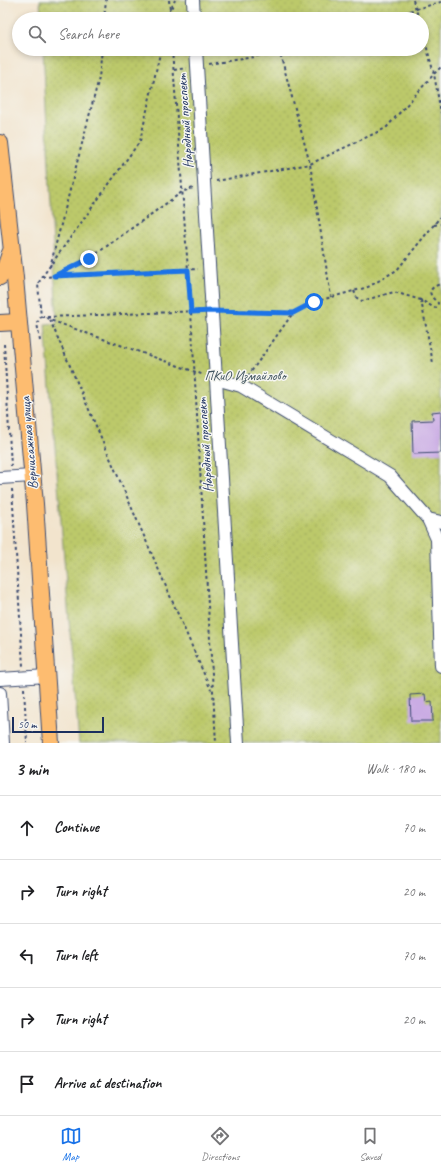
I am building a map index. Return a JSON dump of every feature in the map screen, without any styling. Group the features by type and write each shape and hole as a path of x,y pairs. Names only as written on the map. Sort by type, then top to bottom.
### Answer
{"main road":[{"name":"Вернисажная улица","path":"0,143 32,476 51,743"},
{"path":"0,277 5,268 11,250"},
{"path":"0,322 18,322"}],"street":[{"path":"193,0 194,12"},
{"name":"Народный проспект","path":"196,56 238,743"},
{"path":"216,379 241,386 390,476 428,519 437,539 441,666"},
{"path":"6,478 32,476"},
{"path":"428,519 441,522"},
{"path":"0,679 47,676"},
{"path":"0,693 3,743"}],"path":[{"path":"105,12 106,0"},
{"path":"169,0 170,11"},
{"path":"170,11 175,0"},
{"path":"413,0 417,12"},
{"path":"403,12 441,2"},
{"path":"49,268 100,78 102,56"},
{"path":"40,341 37,323 41,317 38,284 140,141 159,56"},
{"path":"173,56 191,312 216,743"},
{"path":"174,70 257,56"},
{"path":"281,56 310,164 331,297"},
{"path":"429,56 441,113"},
{"path":"54,276 89,259 182,192 204,184 310,164 386,128 441,67"},
{"path":"241,386 293,313 314,302 368,287 397,270 441,216"},
{"path":"433,225 441,224"},
{"path":"42,278 54,276 209,269"},
{"path":"354,291 357,298 362,301 394,292 421,300 435,308 438,306 438,303 430,294 431,290 441,284"},
{"path":"421,300 433,363"},
{"path":"41,317 212,311 293,313"},
{"path":"47,317 50,320 212,691"},
{"path":"50,320 216,379"},
{"path":"4,344 6,478 24,678 28,743"}],"green space":[{"name":"ПКиО Измайлово","path":"40,0 441,0 441,743 79,743 45,324 57,323 43,56 429,56 429,12 41,12"}],"building":[{"path":"441,411 441,453 413,454 412,421 433,420 432,412"},
{"path":"425,694 426,702 432,701 433,721 411,721 410,695"}],"route":[{"path":"89,259 54,276 188,270 191,312 212,311 293,313 314,302"}]}
